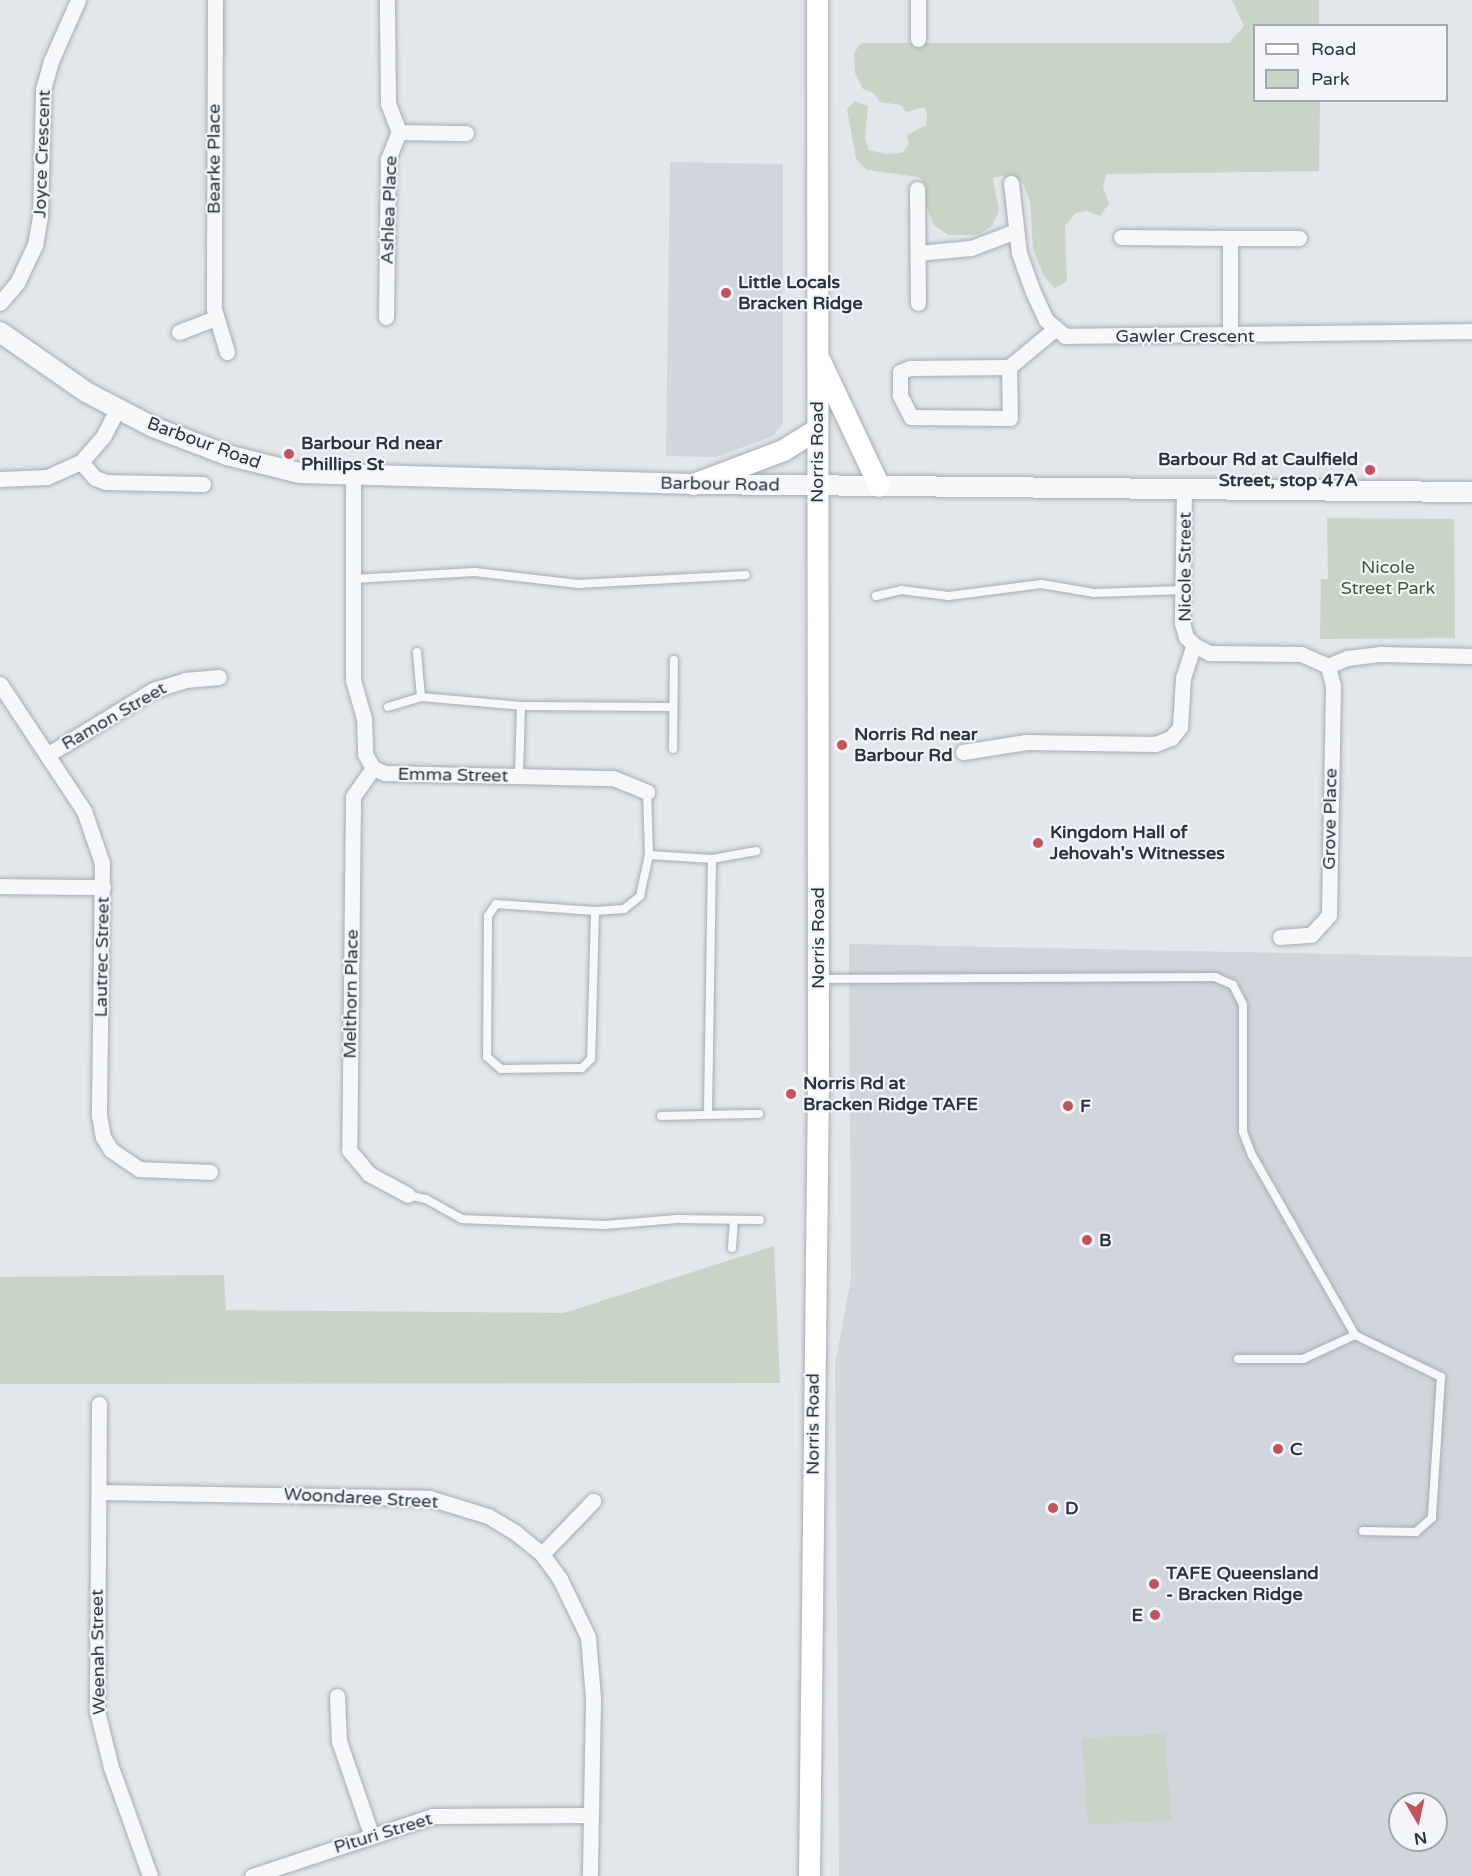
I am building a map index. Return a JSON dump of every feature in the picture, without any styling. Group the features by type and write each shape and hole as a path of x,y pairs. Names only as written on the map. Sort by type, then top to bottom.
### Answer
{"main road":[{"name":"Norris Road","path":"809,1876 819,979 817,0"},
{"path":"817,355 879,486"},
{"path":"693,484 783,450 817,429"}],"street":[{"name":"Joyce Crescent","path":"0,303 17,283 35,245 40,216 43,89 51,61 78,0"},
{"name":"Bearke Place","path":"214,0 215,318 227,352"},
{"name":"Ashlea Place","path":"386,317 388,159 399,132 388,110 387,0"},
{"path":"918,0 918,39"},
{"path":"399,132 466,133"},
{"path":"1009,367 1010,418 911,417 900,395 900,372 910,368 1009,367 1056,328 1046,320 1033,292 1016,231 1011,183"},
{"path":"917,189 918,303"},
{"path":"918,253 971,248 1016,231"},
{"path":"1120,237 1299,238"},
{"path":"1230,238 1230,336"},
{"path":"179,332 215,318"},
{"name":"Gawler Crescent","path":"1056,328 1065,336 1230,336 1333,330 1472,331"},
{"name":"Barbour Road","path":"0,332 57,375 117,410 171,435 252,462 299,472 353,477 693,484 1472,492"},
{"path":"0,479 47,477 81,462 103,438 117,410"},
{"path":"81,462 95,478 106,482 203,484"},
{"name":"Emma Street","path":"353,477 353,680 364,718 365,754 373,768 385,773 612,778 647,792"},
{"name":"Nicole Street","path":"1184,489 1182,622 1186,637 1194,645 1209,653 1301,654 1328,666"},
{"path":"963,752 1026,742 1155,744 1171,738 1180,727 1183,678 1194,645"},
{"path":"1328,666 1347,658 1381,654 1472,656"},
{"name":"Grove Place","path":"1280,937 1311,935 1329,915 1333,686 1328,666"},
{"name":"Ramon Street","path":"47,755 153,690 184,680 219,677"},
{"name":"Lautrec Street","path":"0,684 47,755 95,835 103,887 99,1115 103,1137 111,1150 140,1169 210,1172"},
{"name":"Melthorn Place","path":"373,768 353,797 349,1150 369,1174 408,1195"},
{"path":"0,886 103,887"},
{"path":"99,1404 99,1492"},
{"name":"Woondaree Street","path":"99,1492 429,1498 488,1516 542,1554 577,1609 588,1637 593,1698 590,1876"},
{"name":"Weenah Street","path":"99,1492 97,1711 111,1767 150,1876"},
{"path":"542,1554 593,1501"},
{"path":"337,1696 339,1741 371,1834"},
{"name":"Pituri Street","path":"252,1876 371,1834 432,1816 591,1815"}],"lane":[{"path":"353,579 475,572 578,584 746,575"},
{"path":"876,596 901,590 949,596 1041,584 1094,593 1184,590"},
{"path":"417,652 421,697"},
{"path":"673,749 674,660"},
{"path":"388,708 421,697 521,706 673,707"},
{"path":"519,776 521,706"},
{"path":"595,911 591,1059 582,1068 501,1069 487,1057 488,916 496,904 595,911 624,909 640,896 649,855 647,792"},
{"path":"649,855 712,859 756,851"},
{"path":"708,1113 712,859"},
{"path":"819,979 1215,977 1233,985 1243,1005 1243,1132 1252,1155 1355,1335 1441,1377 1432,1518 1416,1532 1363,1531"},
{"path":"661,1116 708,1113 759,1114"},
{"path":"408,1195 426,1199 462,1220 605,1225 677,1219 760,1220"},
{"path":"732,1248 734,1220"},
{"path":"1238,1359 1303,1359 1355,1335"}],"shaded area":[{"name":"Little Locals Bracken Ridge","path":"670,162 783,164 783,423 773,436 716,457 666,456"},
{"name":"TAFE Queensland - Bracken Ridge","path":"849,944 1472,957 1472,1876 839,1876 835,1364 851,1279"}],"green space":[{"path":"1232,0 1319,0 1319,24 1253,24 1253,102 1320,102 1319,171 1106,174 1103,187 1109,203 1100,216 1087,211 1076,213 1065,226 1067,281 1055,288 1044,276 1033,249 1030,201 1023,183 1002,176 993,178 999,211 992,226 978,235 948,235 934,225 926,205 926,185 919,177 867,170 856,159 847,109 855,101 868,106 865,138 869,150 885,154 902,153 909,144 907,135 926,125 927,114 924,107 906,112 901,105 880,102 874,93 863,89 855,73 854,53 861,43 1229,43 1244,26"},
{"name":"Nicole Street Park","path":"1327,518 1454,519 1455,638 1320,639 1321,579 1328,579"},
{"path":"774,1246 780,1383 0,1384 0,1277 224,1275 226,1310 564,1313"},
{"path":"1165,1734 1171,1820 1088,1825 1082,1738"}],"place":[{"name":"Little Locals Bracken Ridge","path":"726,293"},
{"name":"Barbour Rd near Phillips St","path":"289,454"},
{"name":"Barbour Rd at Caulfield Street, stop 47A","path":"1370,470"},
{"name":"Norris Rd near Barbour Rd","path":"842,745"},
{"name":"Kingdom Hall of Jehovah's Witnesses","path":"1038,843"},
{"name":"Norris Rd at Bracken Ridge TAFE","path":"791,1094"},
{"name":"F","path":"1068,1106"},
{"name":"B","path":"1087,1240"},
{"name":"C","path":"1278,1449"},
{"name":"D","path":"1053,1508"},
{"name":"TAFE Queensland - Bracken Ridge","path":"1154,1584"},
{"name":"E","path":"1155,1615"}]}
